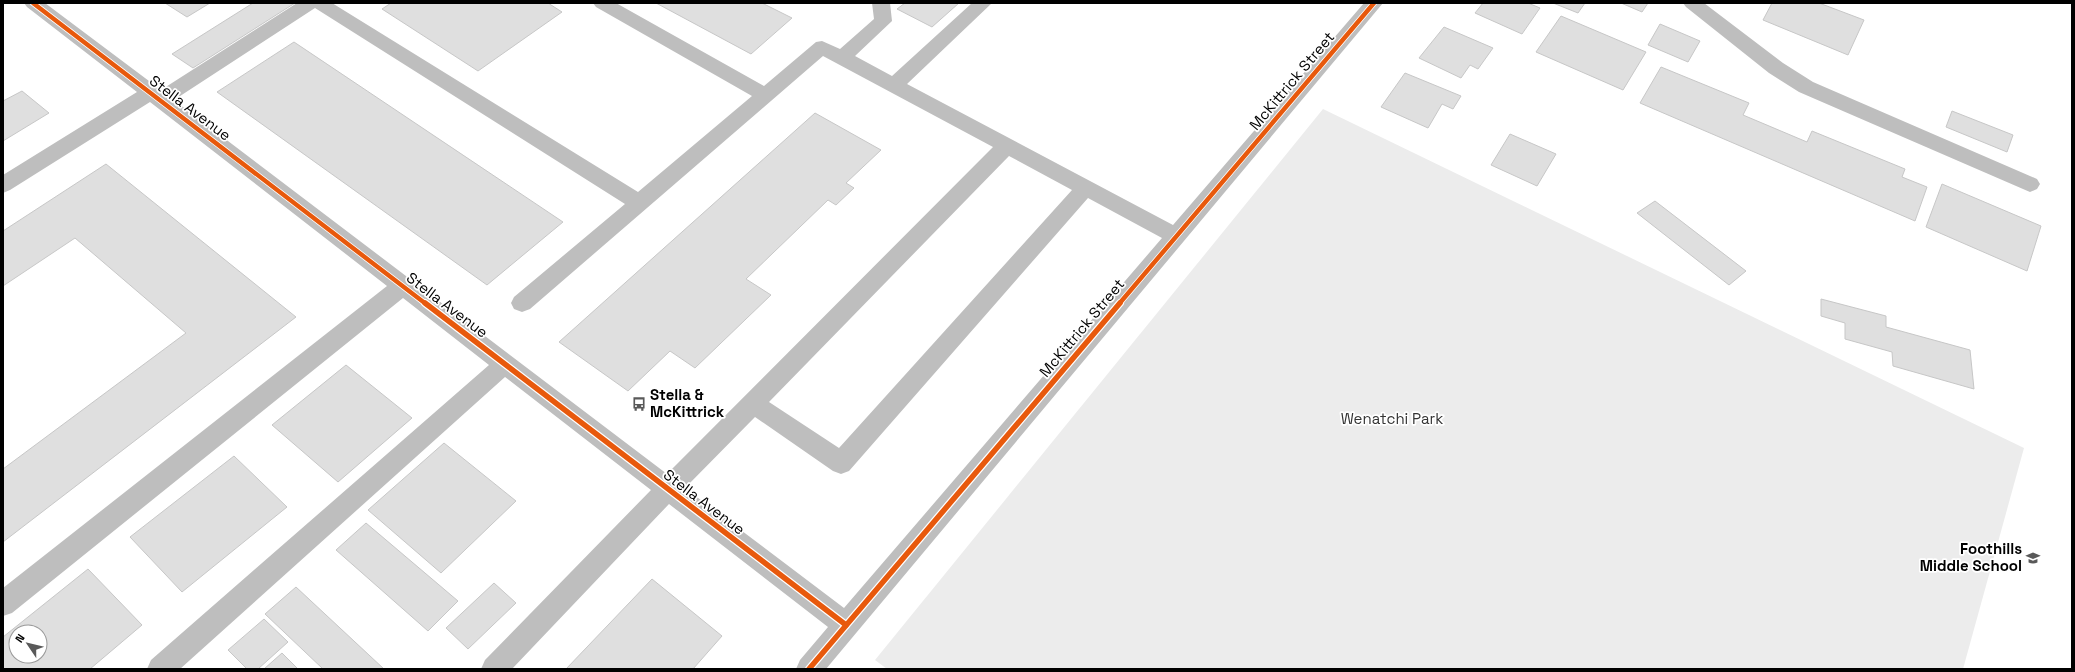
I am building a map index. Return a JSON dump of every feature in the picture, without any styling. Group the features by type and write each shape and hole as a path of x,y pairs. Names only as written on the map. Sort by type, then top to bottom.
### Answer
{"street":[{"name":"Stella Avenue","path":"33,3 846,625"},
{"path":"3,185 310,3"},
{"path":"319,3 640,203"},
{"path":"602,3 766,95"},
{"path":"842,57 883,21 881,3"},
{"path":"894,85 983,3"},
{"name":"McKittrick Street","path":"809,669 1374,3"},
{"path":"1692,3 1776,68 1806,87 2030,184"},
{"path":"522,303 822,46 1176,236"},
{"path":"494,669 668,489 1007,146"},
{"path":"753,403 841,463 1085,188"},
{"path":"3,604 402,286"},
{"path":"160,669 505,364"}],"green space":[{"name":"Wenatchi Park","path":"1323,109 2024,448 1963,669 887,669 875,660"}],"building":[{"path":"165,3 210,3 187,17"},
{"path":"253,3 295,3 193,68 172,54"},
{"path":"391,3 548,3 562,12 478,71 382,9"},
{"path":"656,3 762,3 792,18 751,54"},
{"path":"905,3 959,3 932,27 897,9"},
{"path":"1483,3 1528,3 1540,8 1522,34 1475,13"},
{"path":"1553,3 1585,3 1578,13"},
{"path":"1621,3 1648,3 1642,12"},
{"path":"1772,3 1819,3 1864,20 1848,55 1763,20"},
{"path":"1561,16 1646,52 1623,90 1536,52"},
{"path":"1660,24 1700,41 1688,62 1648,45"},
{"path":"1444,27 1493,48 1478,69 1470,65 1461,78 1419,58"},
{"path":"294,42 563,222 487,285 217,92"},
{"path":"1661,67 1749,103 1743,115 1807,142 1812,131 1905,169 1902,177 1927,187 1915,221 1640,103"},
{"path":"1405,73 1461,96 1453,109 1442,104 1428,128 1381,107"},
{"path":"22,91 49,113 3,141 3,101"},
{"path":"1952,111 2013,135 2007,152 1946,127"},
{"path":"815,113 881,150 846,183 854,188 836,205 828,200 746,279 771,295 695,368 670,351 628,391 559,342"},
{"path":"1510,134 1556,154 1537,186 1491,165"},
{"path":"106,164 296,317 3,542 3,469 186,333 75,238 3,286 3,231"},
{"path":"1942,184 2041,226 2027,271 1926,227"},
{"path":"1655,201 1746,271 1729,285 1637,213"},
{"path":"1821,299 1886,316 1886,327 1970,350 1974,389 1893,366 1892,352 1845,339 1845,323 1821,316"},
{"path":"346,365 412,418 338,482 272,425"},
{"path":"444,443 516,501 441,573 368,510"},
{"path":"234,456 287,507 182,592 130,537"},
{"path":"366,523 458,601 428,631 336,550"},
{"path":"88,569 142,625 90,669 3,669 3,637 8,633 8,664 48,664 48,624 19,624"},
{"path":"652,579 722,636 693,669 566,669"},
{"path":"494,583 516,603 468,649 446,628"},
{"path":"296,587 384,669 323,669 265,614"},
{"path":"264,619 288,642 258,669 247,669 228,650"},
{"path":"282,653 298,669 264,669"}],"cycle path":[{"path":"33,3 846,625"},
{"path":"809,669 1374,3"}],"place":[{"name":"Stella & McKittrick","path":"639,404"},
{"name":"Foothills Middle School","path":"2033,558"}]}
